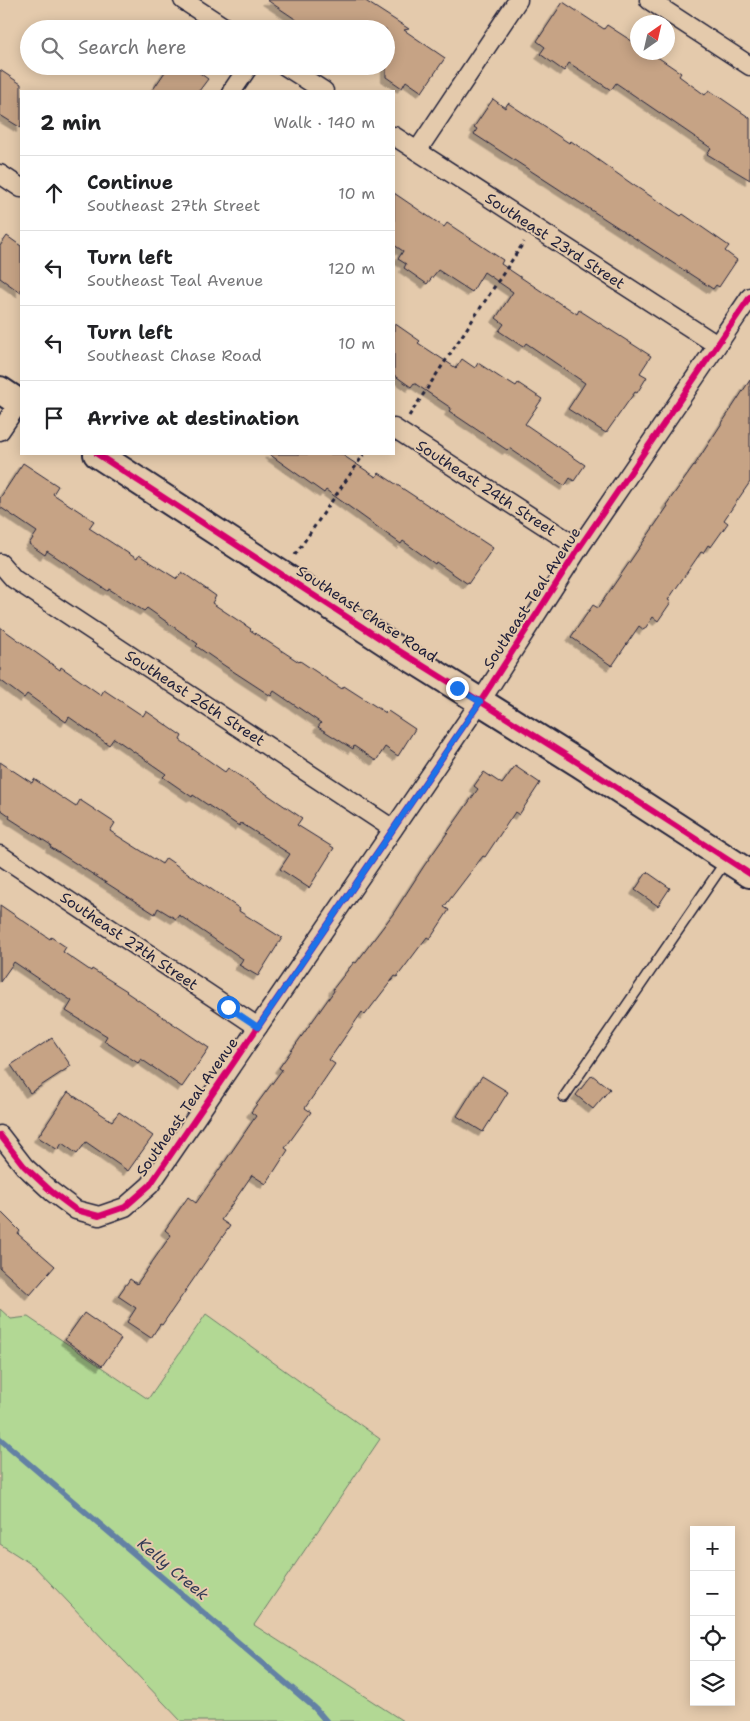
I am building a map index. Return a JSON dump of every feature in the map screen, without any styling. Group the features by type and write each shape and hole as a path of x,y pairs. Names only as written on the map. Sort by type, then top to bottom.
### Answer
{"street":[{"path":"183,0 213,20"},
{"path":"417,151 518,0"},
{"path":"649,0 750,66"},
{"path":"233,90 243,75"},
{"path":"300,75 322,90"},
{"name":"Southeast 23rd Street","path":"395,137 717,345"},
{"path":"0,174 20,187"},
{"name":"Southeast Teal Avenue","path":"0,1135 24,1166 52,1192 76,1210 99,1216 125,1207 150,1185 480,702 578,548 750,297"},
{"path":"0,431 15,399"},
{"name":"Southeast 24th Street","path":"396,430 578,548"},
{"name":"Southeast Chase Road","path":"99,455 750,874"},
{"name":"Southeast 26th Street","path":"0,563 14,579 393,829"},
{"name":"Southeast 27th Street","path":"0,855 258,1027"}],"lane":[{"path":"564,1097 727,859"}],"path":[{"path":"396,430 534,227"},
{"path":"282,574 363,455"}],"green space":[{"path":"0,1309 11,1319 28,1317 148,1399 206,1314 380,1439 254,1625 403,1721 181,1721 34,1566 0,1544"}],"building":[{"path":"267,0 364,0 409,29 404,30 445,58 422,92 406,81 402,88 386,77 386,75 395,75 395,20 297,20"},
{"path":"563,2 604,29 607,25 630,40 630,60 662,60 681,73 679,76 705,95 709,90 750,118 750,180 707,154 711,148 616,83 611,90 569,63 564,71 540,54 545,47 537,41"},
{"path":"0,70 21,84 20,127 0,115"},
{"path":"163,75 202,75 208,79 200,90 153,90"},
{"path":"493,99 505,108 508,103 569,143 571,141 632,184 681,216 683,214 729,246 725,251 737,260 719,287 716,285 713,289 474,134 477,129 474,127"},
{"path":"395,194 444,227 447,223 503,260 501,264 562,305 577,314 579,310 651,356 640,373 647,377 606,433 568,409 585,383 526,343 523,347 499,331 504,324 496,318 513,292 484,272 472,292 438,270 427,284 404,268 406,264 398,259 403,251 395,246"},
{"path":"7,236 20,245 20,292 0,278 0,246"},
{"path":"395,324 420,341 418,343 456,368 462,359 475,368 478,363 507,382 516,386 518,383 542,399 525,424 585,465 574,481 570,478 565,486 509,448 507,450 449,411 451,408 414,383 411,387 395,376"},
{"path":"750,380 750,482 724,520 728,523 711,547 708,545 703,553 701,552 668,600 671,602 658,621 653,617 644,630 639,626 612,666 571,637 593,605 598,608 668,506 666,505"},
{"path":"270,455 343,455 376,477 379,473 493,548 468,584 436,562 435,564 403,541 401,544 326,490 324,493"},
{"path":"23,463 58,486 53,494 94,521 89,528 137,559 139,555 177,579 182,572 216,596 212,603 250,630 342,689 344,686 415,729 398,756 385,747 376,761 354,746 353,749 318,727 321,723 274,691 271,696 225,666 196,646 198,644 147,608 144,611 109,589 108,591 47,551 45,555 29,544 37,532 0,507 0,498"},
{"path":"0,627 60,670 61,667 101,695 104,690 143,716 146,711 182,736 180,740 225,772 228,768 302,818 297,825 334,848 309,888 280,869 290,854 241,823 239,826 193,795 192,797 163,777 166,774 114,738 109,745 69,717 66,722 27,694 24,698 0,680"},
{"path":"0,762 32,783 34,779 76,807 80,800 115,823 110,831 162,864 166,858 240,909 239,911 282,938 258,976 239,965 243,959 179,915 176,919 158,908 155,914 50,847 51,845 9,818 10,816 0,809"},
{"path":"515,766 540,783 519,815 515,812 485,857 483,856 444,907 449,910 430,939 427,937 365,1015 362,1012 329,1060 335,1064 305,1108 311,1112 285,1148 288,1150 266,1184 252,1175 221,1220 230,1226 151,1338 127,1322 136,1308 118,1296 130,1279 137,1284 171,1235 165,1230 188,1197 196,1203 256,1116 251,1112 282,1070 279,1068 334,991 333,989 354,962 356,963 393,914 478,789 474,786 484,772 502,784"},
{"path":"647,872 670,888 658,906 635,890"},
{"path":"0,905 50,939 51,937 66,947 63,952 91,971 92,969 127,991 209,1048 182,1087 141,1059 138,1063 104,1041 107,1036 66,1011 72,1001 14,962 0,982"},
{"path":"52,1038 71,1066 30,1093 11,1065"},
{"path":"592,1075 610,1089 593,1109 576,1095"},
{"path":"482,1076 508,1092 483,1132 457,1116"},
{"path":"68,1092 112,1121 119,1112 153,1136 128,1171 86,1142 77,1154 62,1143 58,1150 38,1137"},
{"path":"0,1211 20,1231 18,1234 55,1266 30,1295 0,1268"},
{"path":"84,1313 121,1339 102,1366 65,1340"}],"waterway":[{"name":"Kelly Creek","path":"0,1439 315,1708 326,1721"}],"cycle path":[{"path":"0,1135 24,1166 52,1192 76,1210 99,1216 125,1207 150,1185 480,702 579,548 750,297"},
{"path":"99,455 390,645 580,764 750,874"}],"route":[{"path":"228,1007 258,1027 480,702 457,688"}]}
